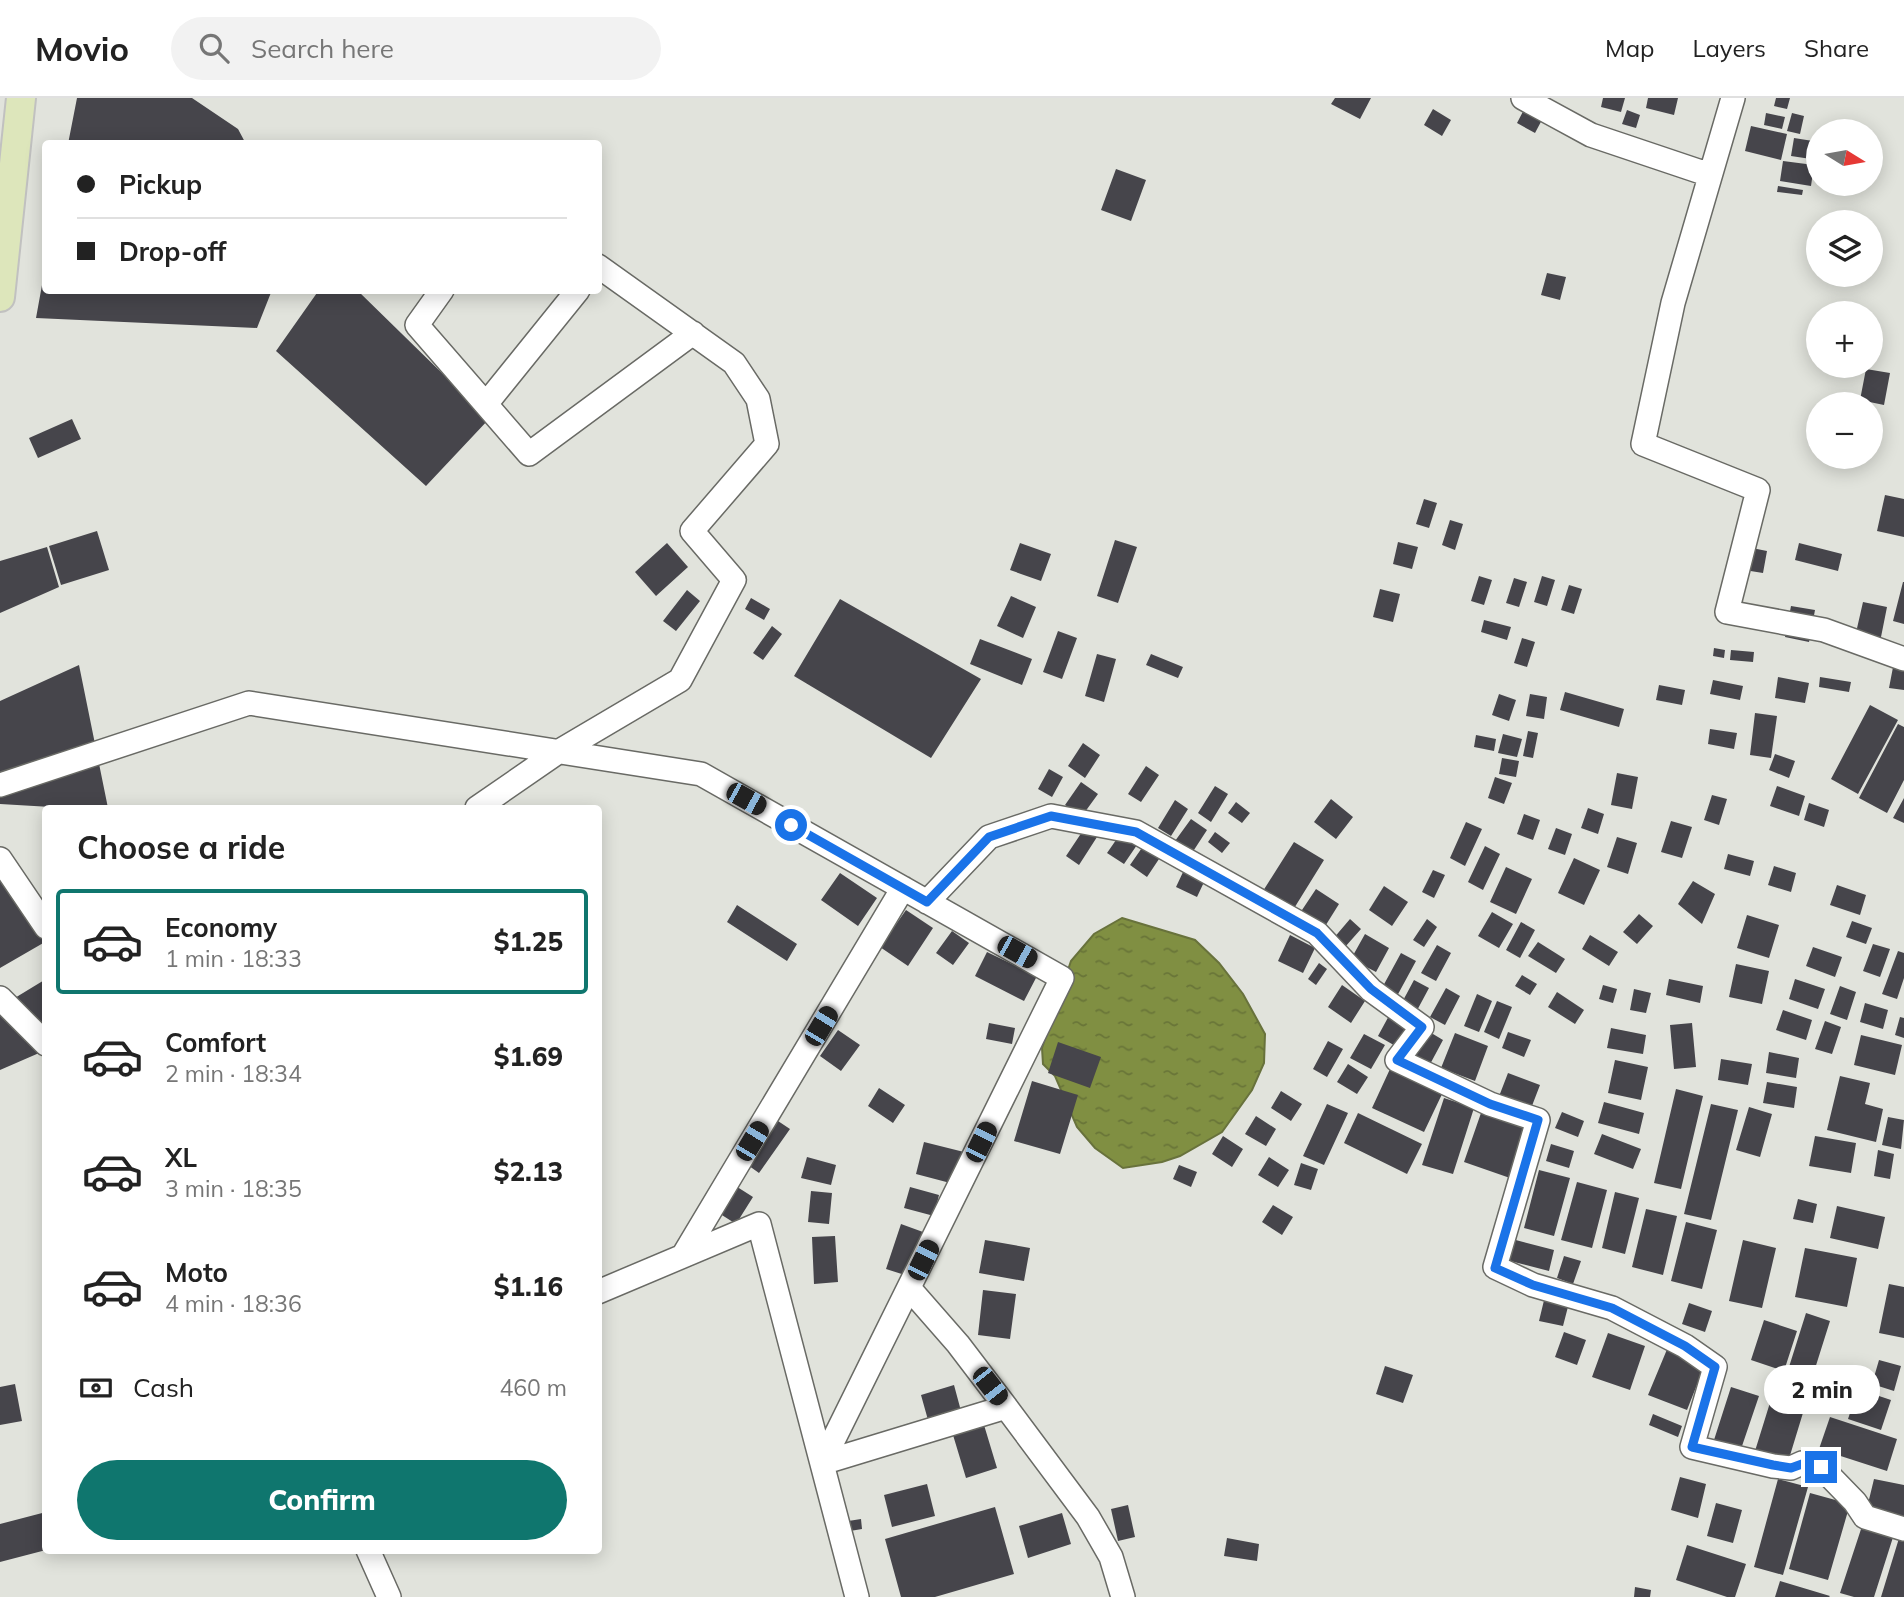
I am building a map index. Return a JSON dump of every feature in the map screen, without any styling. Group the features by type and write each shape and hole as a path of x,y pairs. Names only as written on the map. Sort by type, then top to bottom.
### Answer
{"main road":[{"path":"0,297 21,98"}],"street":[{"path":"1523,98 1591,135 1710,175"},
{"path":"1733,98 1673,303 1643,444 1758,490 1727,612 1825,630 1904,659"},
{"path":"481,805 558,751 680,680 734,580 692,531 767,444 758,399 734,363 602,269"},
{"path":"439,294 416,325 529,454 692,333"},
{"path":"486,404 575,294"},
{"path":"0,785 249,703 701,774 1062,978 822,1463"},
{"path":"927,902 989,837 1051,816 1136,832 1317,933 1371,989 1422,1027 1397,1060 1490,1104 1538,1120 1495,1268 1533,1285 1612,1308 1685,1346 1715,1367 1692,1447 1791,1468 1802,1464 1821,1467 1865,1517 1904,1529"},
{"path":"0,859 42,921"},
{"path":"683,1256 903,888"},
{"path":"0,998 42,1040"},
{"path":"602,1290 759,1224 857,1597"},
{"path":"909,1289 958,1344 1088,1517 1111,1557 1123,1597"},
{"path":"822,1463 1006,1407"},
{"path":"370,1554 389,1597"}],"water":[{"path":"1122,918 1195,940 1219,963 1243,994 1265,1034 1264,1063 1252,1090 1222,1132 1180,1156 1162,1162 1123,1168 1095,1148 1077,1127 1055,1076 1043,1064 1042,1048 1071,961 1094,934"}],"building":[{"path":"77,98 192,98 238,129 244,140 69,140"},
{"path":"1335,98 1371,98 1360,119 1331,104"},
{"path":"1530,98 1552,101 1535,133 1517,123"},
{"path":"1603,98 1625,98 1621,112 1601,107"},
{"path":"1648,98 1678,98 1674,115 1646,108"},
{"path":"1776,98 1790,98 1787,109 1774,106"},
{"path":"1433,109 1451,120 1442,136 1424,125"},
{"path":"1627,110 1640,115 1636,128 1622,124"},
{"path":"1766,113 1785,117 1782,129 1764,125"},
{"path":"1792,113 1804,116 1800,134 1787,131"},
{"path":"1751,126 1787,134 1781,160 1745,151"},
{"path":"1794,138 1806,140 1806,158 1791,156"},
{"path":"1783,161 1806,164 1806,185 1780,181"},
{"path":"1116,169 1146,180 1131,221 1101,210"},
{"path":"1778,186 1803,190 1802,195 1777,192"},
{"path":"1547,273 1566,277 1560,300 1541,295"},
{"path":"42,285 42,294 270,294 257,328 36,318"},
{"path":"316,294 361,294 489,419 426,486 276,351"},
{"path":"1883,372 1890,373 1884,405 1883,392 1862,392 1864,378 1883,378"},
{"path":"72,419 81,439 38,458 29,438"},
{"path":"1885,495 1904,499 1904,537 1877,531"},
{"path":"1424,499 1437,503 1429,528 1416,524"},
{"path":"1450,520 1463,524 1455,550 1442,545"},
{"path":"97,531 109,570 61,585 49,546"},
{"path":"1115,540 1137,547 1118,603 1097,596"},
{"path":"1398,542 1418,547 1412,569 1393,564"},
{"path":"667,543 688,567 656,596 635,572"},
{"path":"1020,543 1051,554 1041,581 1010,570"},
{"path":"1799,543 1842,554 1838,571 1795,560"},
{"path":"1742,546 1767,551 1763,573 1738,569"},
{"path":"47,547 59,587 0,613 0,561"},
{"path":"1479,576 1492,580 1484,605 1471,601"},
{"path":"1542,576 1555,580 1547,606 1534,602"},
{"path":"1514,578 1527,582 1519,607 1506,603"},
{"path":"1904,582 1904,624 1893,621"},
{"path":"1569,585 1582,589 1574,614 1561,610"},
{"path":"1380,589 1400,594 1393,622 1373,617"},
{"path":"687,590 700,601 676,631 663,621"},
{"path":"1011,596 1036,607 1023,638 997,626"},
{"path":"751,598 770,609 764,620 745,609"},
{"path":"840,599 981,679 931,758 794,676"},
{"path":"1863,602 1887,607 1880,642 1855,637"},
{"path":"1791,606 1815,610 1809,642 1785,637"},
{"path":"1484,620 1511,627 1507,640 1481,632"},
{"path":"772,626 782,634 763,660 753,653"},
{"path":"1058,631 1077,638 1062,679 1043,672"},
{"path":"1522,638 1535,642 1527,667 1514,663"},
{"path":"980,639 1032,659 1022,685 970,664"},
{"path":"1714,648 1725,650 1724,658 1713,656"},
{"path":"1731,650 1754,652 1753,662 1730,660"},
{"path":"1097,654 1116,659 1104,702 1085,696"},
{"path":"1151,654 1183,667 1178,678 1146,665"},
{"path":"1894,662 1904,664 1904,690 1889,688"},
{"path":"79,665 107,805 0,804 0,701"},
{"path":"1778,677 1809,683 1805,703 1775,698"},
{"path":"1820,677 1851,682 1849,692 1819,687"},
{"path":"1713,680 1743,686 1740,700 1710,694"},
{"path":"1659,685 1685,690 1682,705 1656,700"},
{"path":"1565,692 1624,709 1619,727 1560,710"},
{"path":"1499,694 1516,700 1509,721 1492,715"},
{"path":"1530,694 1547,697 1544,719 1526,716"},
{"path":"1870,705 1898,720 1858,794 1831,779"},
{"path":"1755,713 1777,716 1771,758 1750,755"},
{"path":"1898,724 1904,727 1904,780 1887,813 1859,798"},
{"path":"1710,729 1737,733 1734,749 1708,744"},
{"path":"1528,731 1538,733 1533,758 1523,756"},
{"path":"1503,734 1522,739 1517,757 1498,753"},
{"path":"1476,735 1496,739 1494,751 1474,747"},
{"path":"1083,743 1100,755 1085,778 1068,766"},
{"path":"1775,754 1795,761 1789,778 1769,770"},
{"path":"1502,758 1519,761 1516,777 1499,774"},
{"path":"1146,766 1159,775 1141,802 1128,794"},
{"path":"1049,769 1063,777 1052,797 1038,789"},
{"path":"1617,773 1638,777 1632,809 1611,805"},
{"path":"1495,777 1512,783 1504,804 1488,798"},
{"path":"1081,782 1098,794 1082,816 1065,805"},
{"path":"1215,786 1228,794 1211,822 1198,813"},
{"path":"1777,786 1805,796 1799,816 1770,806"},
{"path":"1712,795 1727,799 1719,825 1704,820"},
{"path":"1904,798 1904,823 1893,818"},
{"path":"1331,799 1353,817 1336,839 1314,822"},
{"path":"1175,800 1188,809 1171,836 1158,828"},
{"path":"1236,802 1250,813 1242,823 1228,813"},
{"path":"1809,803 1829,810 1824,827 1804,820"},
{"path":"1588,808 1604,814 1598,834 1581,828"},
{"path":"1524,814 1540,820 1533,840 1517,834"},
{"path":"1191,819 1207,830 1192,853 1175,841"},
{"path":"1671,821 1692,827 1682,858 1661,852"},
{"path":"1466,822 1482,829 1465,866 1450,858"},
{"path":"1556,828 1572,834 1565,855 1548,849"},
{"path":"1084,829 1097,837 1079,865 1066,856"},
{"path":"1123,830 1139,842 1124,864 1107,853"},
{"path":"1215,832 1230,843 1222,853 1208,842"},
{"path":"1617,837 1637,843 1628,874 1607,867"},
{"path":"1146,842 1163,853 1147,877 1130,865"},
{"path":"1294,842 1324,860 1293,910 1263,891"},
{"path":"1485,846 1500,854 1483,890 1468,882"},
{"path":"1728,854 1754,861 1750,876 1724,869"},
{"path":"1574,858 1600,870 1584,905 1558,893"},
{"path":"1774,866 1796,873 1791,892 1768,885"},
{"path":"1506,867 1532,879 1516,914 1490,902"},
{"path":"1184,870 1205,880 1197,897 1176,887"},
{"path":"1433,870 1445,875 1434,898 1422,892"},
{"path":"840,873 877,898 858,926 821,900"},
{"path":"0,877 42,938 42,944 0,968"},
{"path":"1693,881 1715,894 1702,924 1678,904"},
{"path":"1837,885 1866,895 1860,915 1830,905"},
{"path":"1384,886 1408,902 1392,926 1369,910"},
{"path":"1316,889 1339,904 1324,928 1300,913"},
{"path":"737,905 797,944 787,961 727,922"},
{"path":"906,910 933,928 908,966 880,947"},
{"path":"1492,912 1513,924 1499,948 1478,936"},
{"path":"1639,914 1653,926 1637,944 1623,932"},
{"path":"1747,915 1779,925 1769,958 1737,948"},
{"path":"1350,919 1361,929 1337,956 1327,946"},
{"path":"1427,919 1437,927 1424,947 1413,940"},
{"path":"1852,921 1872,928 1866,944 1846,937"},
{"path":"1521,922 1535,930 1520,958 1506,950"},
{"path":"952,931 969,943 953,965 936,953"},
{"path":"1365,934 1389,948 1376,972 1351,959"},
{"path":"1290,935 1315,948 1303,973 1278,961"},
{"path":"1590,935 1618,952 1609,966 1582,949"},
{"path":"1538,942 1565,959 1556,973 1528,956"},
{"path":"1873,944 1890,949 1880,977 1863,971"},
{"path":"1437,945 1451,953 1436,981 1421,973"},
{"path":"1813,947 1842,957 1835,977 1806,966"},
{"path":"1898,951 1904,953 1904,978 1897,999 1882,994"},
{"path":"987,952 1037,976 1024,1001 975,976"},
{"path":"1401,953 1416,961 1397,996 1382,988"},
{"path":"1319,963 1327,969 1316,985 1308,979"},
{"path":"1736,964 1769,971 1762,1004 1729,997"},
{"path":"1522,975 1537,984 1530,995 1515,986"},
{"path":"1669,979 1703,986 1700,1003 1666,995"},
{"path":"1795,979 1825,989 1818,1009 1789,999"},
{"path":"1414,980 1429,988 1414,1016 1399,1008"},
{"path":"42,981 42,1052 0,1070 0,1007"},
{"path":"1342,985 1365,1001 1351,1023 1328,1007"},
{"path":"1603,985 1617,989 1613,1003 1599,999"},
{"path":"1840,986 1856,992 1847,1020 1830,1014"},
{"path":"1446,988 1460,996 1445,1025 1430,1017"},
{"path":"1634,989 1651,993 1646,1013 1630,1010"},
{"path":"1557,992 1584,1010 1575,1024 1548,1007"},
{"path":"1477,994 1492,1001 1479,1032 1464,1026"},
{"path":"1497,1001 1512,1007 1499,1039 1484,1032"},
{"path":"1865,1003 1888,1010 1883,1029 1860,1022"},
{"path":"1783,1010 1812,1020 1806,1040 1776,1030"},
{"path":"1391,1012 1412,1024 1399,1048 1378,1036"},
{"path":"1900,1017 1904,1018 1904,1038 1895,1035"},
{"path":"1825,1021 1841,1027 1832,1054 1815,1049"},
{"path":"989,1023 1015,1028 1012,1044 986,1039"},
{"path":"1692,1023 1696,1067 1674,1069 1670,1025"},
{"path":"1611,1028 1646,1035 1643,1054 1607,1048"},
{"path":"838,1030 860,1045 841,1071 820,1056"},
{"path":"1428,1031 1443,1040 1428,1068 1413,1060"},
{"path":"1508,1032 1531,1040 1524,1057 1502,1048"},
{"path":"1455,1033 1488,1046 1475,1081 1441,1068"},
{"path":"1364,1034 1385,1045 1371,1069 1350,1058"},
{"path":"1861,1035 1902,1045 1895,1075 1854,1065"},
{"path":"1328,1041 1343,1049 1327,1077 1313,1069"},
{"path":"1058,1042 1101,1057 1090,1088 1048,1073"},
{"path":"1769,1052 1799,1058 1796,1078 1766,1073"},
{"path":"1721,1059 1752,1064 1748,1085 1718,1080"},
{"path":"1615,1060 1648,1067 1641,1100 1608,1093"},
{"path":"1348,1064 1368,1077 1357,1094 1337,1082"},
{"path":"1390,1069 1443,1092 1424,1132 1372,1108"},
{"path":"1508,1073 1540,1085 1530,1111 1498,1099"},
{"path":"1840,1076 1870,1083 1865,1104 1883,1109 1876,1142 1827,1130"},
{"path":"1032,1081 1078,1095 1060,1154 1014,1141"},
{"path":"1767,1082 1797,1087 1794,1108 1763,1103"},
{"path":"879,1088 905,1105 893,1123 868,1106"},
{"path":"1676,1089 1703,1096 1681,1189 1654,1183"},
{"path":"1281,1091 1302,1104 1291,1121 1271,1108"},
{"path":"1444,1098 1474,1108 1453,1174 1422,1165"},
{"path":"1604,1102 1644,1113 1639,1134 1598,1123"},
{"path":"1327,1104 1348,1113 1324,1165 1303,1156"},
{"path":"1711,1104 1738,1110 1711,1220 1684,1214"},
{"path":"1749,1107 1772,1114 1760,1157 1736,1150"},
{"path":"1562,1112 1584,1121 1578,1137 1555,1128"},
{"path":"1358,1113 1422,1144 1407,1174 1344,1143"},
{"path":"1481,1113 1526,1129 1510,1178 1464,1162"},
{"path":"1256,1116 1276,1129 1266,1146 1245,1134"},
{"path":"1888,1117 1904,1120 1901,1149 1882,1145"},
{"path":"775,1119 790,1129 759,1173 745,1163"},
{"path":"1602,1134 1641,1149 1633,1169 1594,1154"},
{"path":"1223,1136 1243,1149 1232,1167 1212,1154"},
{"path":"1815,1136 1856,1143 1851,1173 1809,1166"},
{"path":"924,1142 968,1153 954,1184 916,1174"},
{"path":"1551,1144 1574,1151 1569,1168 1546,1161"},
{"path":"1878,1150 1894,1154 1890,1179 1874,1176"},
{"path":"807,1157 836,1165 831,1185 801,1178"},
{"path":"1269,1157 1289,1170 1278,1187 1258,1175"},
{"path":"1301,1163 1318,1169 1311,1190 1294,1185"},
{"path":"1179,1165 1197,1172 1191,1187 1173,1179"},
{"path":"1539,1170 1570,1178 1554,1236 1524,1228"},
{"path":"1577,1182 1607,1190 1592,1248 1561,1240"},
{"path":"731,1183 753,1197 736,1224 714,1210"},
{"path":"910,1187 939,1195 934,1216 904,1208"},
{"path":"811,1191 832,1193 829,1224 808,1222"},
{"path":"1615,1192 1639,1198 1625,1254 1602,1248"},
{"path":"1798,1199 1817,1204 1813,1223 1793,1219"},
{"path":"1273,1205 1293,1217 1282,1235 1262,1222"},
{"path":"1837,1206 1885,1217 1878,1249 1830,1238"},
{"path":"1646,1209 1677,1216 1663,1275 1632,1267"},
{"path":"1686,1222 1717,1230 1702,1289 1671,1281"},
{"path":"901,1224 923,1232 908,1276 886,1269"},
{"path":"835,1236 838,1282 814,1284 812,1237"},
{"path":"1512,1239 1554,1250 1549,1271 1506,1260"},
{"path":"985,1240 1030,1248 1024,1281 979,1273"},
{"path":"1743,1240 1776,1248 1762,1308 1729,1301"},
{"path":"1805,1248 1857,1258 1847,1307 1795,1297"},
{"path":"1564,1256 1581,1261 1573,1284 1557,1278"},
{"path":"1889,1284 1904,1287 1904,1338 1879,1333"},
{"path":"983,1290 1016,1294 1010,1339 978,1335"},
{"path":"1546,1292 1570,1299 1563,1326 1539,1321"},
{"path":"1689,1303 1712,1311 1705,1332 1682,1324"},
{"path":"1806,1313 1830,1321 1807,1394 1783,1386"},
{"path":"1764,1320 1797,1331 1784,1371 1751,1360"},
{"path":"1564,1332 1586,1340 1577,1365 1555,1357"},
{"path":"1608,1333 1645,1346 1630,1390 1592,1377"},
{"path":"1668,1347 1706,1362 1687,1410 1648,1395"},
{"path":"1879,1360 1901,1366 1894,1391 1872,1384"},
{"path":"1385,1366 1413,1375 1403,1403 1376,1394"},
{"path":"15,1384 22,1421 0,1425 0,1387"},
{"path":"954,1385 961,1411 928,1420 921,1395"},
{"path":"1731,1387 1759,1396 1741,1449 1714,1440"},
{"path":"1858,1389 1891,1400 1881,1430 1848,1419"},
{"path":"1773,1393 1806,1403 1788,1462 1755,1451"},
{"path":"1653,1414 1682,1426 1678,1437 1649,1425"},
{"path":"1830,1417 1897,1439 1887,1471 1819,1449"},
{"path":"984,1425 997,1468 966,1478 953,1435"},
{"path":"1680,1477 1706,1484 1698,1518 1671,1510"},
{"path":"1778,1479 1808,1487 1783,1575 1754,1567"},
{"path":"1874,1479 1904,1485 1904,1521 1866,1512"},
{"path":"927,1484 935,1516 892,1527 884,1495"},
{"path":"1810,1493 1850,1504 1828,1580 1789,1569"},
{"path":"1716,1503 1742,1510 1733,1543 1707,1536"},
{"path":"1128,1505 1135,1537 1118,1541 1111,1509"},
{"path":"995,1507 1014,1574 935,1597 901,1597 885,1539"},
{"path":"42,1513 42,1551 0,1562 0,1524"},
{"path":"1062,1513 1071,1544 1028,1558 1019,1526"},
{"path":"861,1519 862,1529 844,1532 842,1522"},
{"path":"1864,1520 1895,1531 1874,1597 1854,1597 1840,1593"},
{"path":"1900,1535 1904,1536 1904,1597 1881,1597"},
{"path":"1227,1538 1259,1544 1257,1561 1224,1556"},
{"path":"1687,1545 1746,1564 1735,1597 1727,1597 1676,1580"},
{"path":"1780,1581 1830,1596 1775,1597"},
{"path":"1635,1587 1651,1590 1650,1597 1634,1597"}],"route":[{"path":"791,825 927,902 989,837 1051,816 1136,832 1317,933 1371,989 1422,1027 1397,1060 1490,1104 1538,1120 1495,1268 1533,1285 1612,1308 1685,1346 1715,1367 1692,1447 1791,1468 1802,1464 1821,1467"}]}
